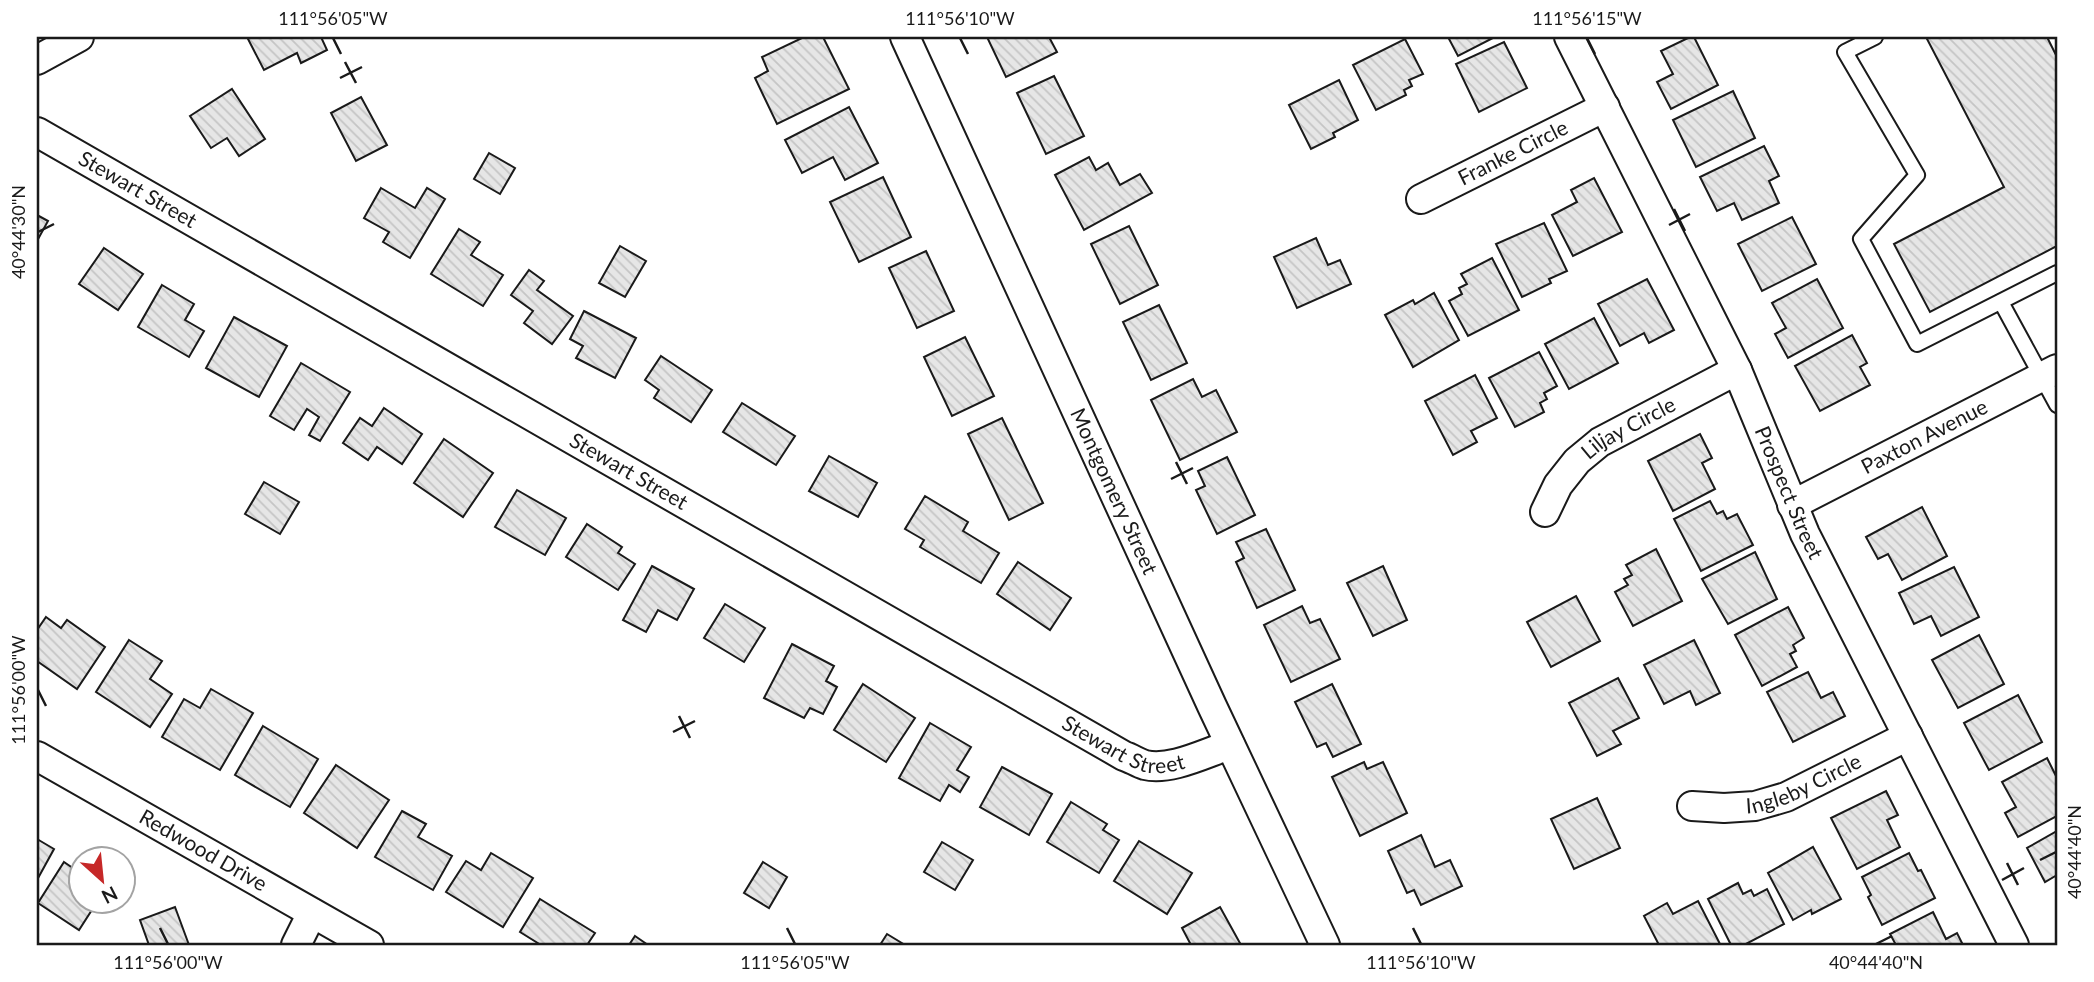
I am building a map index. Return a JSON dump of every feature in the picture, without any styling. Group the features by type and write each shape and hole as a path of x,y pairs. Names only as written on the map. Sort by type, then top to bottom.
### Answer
{"street":[{"path":"37,60 79,37"},
{"name":"Montgomery Street","path":"905,37 1230,745 1325,945"},
{"name":"Prospect Street","path":"1569,37 1737,370 1792,505 2014,945"},
{"name":"Franke Circle","path":"1420,199 1605,107"},
{"name":"Stewart Street","path":"37,132 1124,756 1145,765 1160,765 1230,745"},
{"name":"Liljay Circle","path":"1545,512 1558,485 1577,461 1600,442 1737,370"},
{"name":"Paxton Avenue","path":"1792,505 2050,372"},
{"name":"Ingleby Circle","path":"1692,806 1755,806 1786,797 1908,736"},
{"name":"Redwood Drive","path":"37,756 369,945"},
{"path":"296,945 312,913"}],"lane":[{"path":"1875,37 1845,52 1917,175 1861,239 1917,344 2057,273"},
{"path":"2001,302 2050,372 2057,405"}],"building":[{"path":"247,37 321,37 327,50 301,63 297,53 264,70"},
{"path":"804,37 823,37 849,89 777,124 755,78 768,71 762,57"},
{"path":"987,37 1049,37 1057,52 1006,77"},
{"path":"1448,37 1492,37 1493,38 1458,56"},
{"path":"1694,37 1718,85 1671,109 1657,82 1673,74 1661,51"},
{"path":"1926,37 2047,37 2057,57 2057,246 1930,312 1894,244 2004,187"},
{"path":"1405,39 1423,74 1409,80 1412,86 1404,90 1406,95 1376,110 1353,65"},
{"path":"1504,42 1527,88 1479,112 1456,64"},
{"path":"1054,76 1084,136 1046,154 1017,93"},
{"path":"1339,80 1358,120 1333,133 1335,137 1311,149 1289,105"},
{"path":"232,89 265,139 239,156 227,138 211,148 190,116"},
{"path":"1733,91 1755,138 1696,167 1673,120"},
{"path":"361,97 387,145 356,161 331,113"},
{"path":"849,107 878,163 845,180 833,157 802,173 785,140"},
{"path":"1764,146 1779,176 1769,181 1779,203 1742,220 1734,203 1717,211 1700,177"},
{"path":"489,153 515,168 500,194 474,179"},
{"path":"1089,157 1096,170 1108,163 1120,185 1140,174 1152,193 1084,230 1055,175"},
{"path":"883,177 911,237 859,262 830,202"},
{"path":"1594,178 1622,232 1573,256 1552,215 1577,202 1571,190"},
{"path":"381,188 415,208 427,188 445,199 410,258 383,242 389,232 364,218"},
{"path":"37,215 48,221 37,241"},
{"path":"1792,217 1816,264 1762,291 1738,244"},
{"path":"1544,223 1567,271 1549,279 1551,283 1522,297 1496,244"},
{"path":"1129,226 1158,285 1120,304 1091,244"},
{"path":"459,229 480,242 471,255 503,275 483,306 431,274"},
{"path":"1316,238 1328,265 1340,260 1351,284 1297,308 1274,257"},
{"path":"620,246 646,261 625,297 599,283"},
{"path":"104,248 143,274 118,310 79,284"},
{"path":"926,251 954,311 917,328 889,268"},
{"path":"1492,258 1519,310 1468,336 1449,301 1462,294 1459,288 1467,284 1461,274"},
{"path":"529,270 544,281 537,290 573,316 552,344 524,323 533,311 511,295"},
{"path":"1647,279 1674,330 1649,343 1644,333 1620,346 1598,304"},
{"path":"1817,279 1843,328 1788,358 1775,334 1786,328 1772,303"},
{"path":"162,285 194,304 185,320 204,331 189,357 138,327"},
{"path":"1434,293 1459,340 1413,367 1385,315 1413,300 1415,304"},
{"path":"1159,305 1187,363 1151,380 1123,322"},
{"path":"584,311 636,338 615,378 576,358 583,346 570,339"},
{"path":"234,317 287,346 259,397 206,368"},
{"path":"1594,318 1618,363 1569,389 1545,344"},
{"path":"1852,335 1867,363 1860,367 1870,385 1820,411 1795,366"},
{"path":"965,337 994,396 952,416 924,357"},
{"path":"1539,352 1557,386 1544,393 1547,399 1540,403 1544,412 1515,427 1489,378"},
{"path":"661,356 712,390 691,422 654,398 659,390 645,380"},
{"path":"301,363 350,392 320,441 309,435 319,417 307,409 294,430 270,416"},
{"path":"1475,375 1497,418 1471,431 1477,442 1453,455 1425,401"},
{"path":"1193,379 1202,397 1216,390 1237,432 1180,460 1151,400"},
{"path":"742,403 795,436 776,465 723,432"},
{"path":"384,408 422,434 402,464 377,447 368,460 343,443 360,418 372,426"},
{"path":"1002,418 1043,503 1009,520 968,434"},
{"path":"1700,434 1712,458 1702,463 1715,489 1673,511 1648,461"},
{"path":"444,439 493,473 463,517 414,483"},
{"path":"829,456 877,483 858,517 809,491"},
{"path":"1227,457 1255,515 1217,534 1196,490 1205,486 1198,471"},
{"path":"264,482 299,502 280,534 245,514"},
{"path":"517,490 566,518 545,555 495,527"},
{"path":"925,496 968,522 963,531 999,553 981,583 920,547 924,540 905,529"},
{"path":"1710,501 1717,514 1723,511 1727,519 1737,514 1753,545 1701,571 1674,519"},
{"path":"1922,507 1947,556 1902,580 1888,554 1878,559 1866,537"},
{"path":"587,524 622,547 618,553 635,564 618,590 566,557"},
{"path":"1266,529 1295,590 1257,608 1236,562 1244,558 1236,542"},
{"path":"1656,549 1682,601 1633,626 1615,592 1628,585 1624,579 1632,575 1626,565"},
{"path":"1755,552 1777,599 1728,624 1702,579"},
{"path":"1018,562 1071,598 1050,630 997,594"},
{"path":"652,566 694,589 677,620 658,610 646,632 623,620"},
{"path":"1383,566 1407,620 1373,636 1347,583"},
{"path":"1954,567 1979,617 1941,636 1931,616 1914,624 1899,593"},
{"path":"1576,596 1600,641 1551,667 1527,622"},
{"path":"725,604 765,628 744,662 704,638"},
{"path":"1302,606 1310,623 1320,619 1340,659 1291,682 1264,625"},
{"path":"1788,607 1804,638 1793,645 1796,651 1790,654 1797,667 1762,686 1735,635"},
{"path":"46,617 61,628 67,620 105,647 77,689 37,661 37,630"},
{"path":"1979,635 2004,684 1958,708 1932,660"},
{"path":"129,640 162,661 150,679 172,694 150,727 96,692"},
{"path":"1694,640 1720,693 1696,705 1690,691 1664,704 1644,665"},
{"path":"792,644 834,666 826,681 837,687 823,714 810,708 804,718 764,698"},
{"path":"1808,672 1821,698 1833,692 1845,716 1793,742 1767,692"},
{"path":"1618,678 1639,718 1613,731 1621,744 1597,756 1569,703"},
{"path":"863,684 915,718 886,762 834,730"},
{"path":"1332,684 1361,744 1333,757 1326,743 1317,747 1295,702"},
{"path":"211,689 253,713 220,770 162,737 184,699 200,708"},
{"path":"2018,695 2042,742 1989,770 1964,723"},
{"path":"930,723 971,747 957,770 969,777 960,792 949,785 940,801 899,778"},
{"path":"263,726 318,759 290,807 235,775"},
{"path":"2047,758 2057,778 2057,816 2018,837 2005,813 2016,807 2002,782"},
{"path":"1364,762 1367,769 1383,762 1407,813 1360,836 1332,777"},
{"path":"336,765 389,800 357,848 304,813"},
{"path":"1002,767 1052,794 1029,835 980,807"},
{"path":"1886,791 1898,815 1887,820 1900,847 1857,869 1831,818"},
{"path":"1597,798 1620,848 1574,869 1551,819"},
{"path":"1071,802 1107,824 1103,830 1119,840 1099,873 1047,842"},
{"path":"402,811 426,824 418,837 452,856 433,890 375,857"},
{"path":"2057,831 2057,875 2045,882 2027,848"},
{"path":"1421,835 1435,867 1450,860 1462,886 1421,905 1414,890 1407,893 1388,851"},
{"path":"37,839 54,849 37,880"},
{"path":"1139,841 1192,873 1167,914 1114,881"},
{"path":"942,842 973,860 955,890 924,872"},
{"path":"1813,847 1841,899 1812,914 1811,910 1793,920 1768,873"},
{"path":"491,853 533,878 503,927 446,892 466,861 481,870"},
{"path":"1909,853 1935,898 1882,925 1868,897 1871,895 1862,877"},
{"path":"64,862 66,916 88,916 79,930 38,903"},
{"path":"763,862 787,877 769,908 744,893"},
{"path":"1738,883 1743,894 1751,890 1754,896 1767,889 1784,924 1744,945 1731,945 1708,899"},
{"path":"540,899 595,933 587,945 541,945 520,932"},
{"path":"1698,901 1720,944 1659,945 1644,916 1667,903 1673,914"},
{"path":"175,907 189,945 149,945 140,920"},
{"path":"1220,907 1241,945 1191,945 1182,928"},
{"path":"1933,912 1946,939 1957,933 1963,945 1896,945 1890,934"},
{"path":"887,934 905,945 880,945"},
{"path":"635,936 648,945 629,945"}]}
